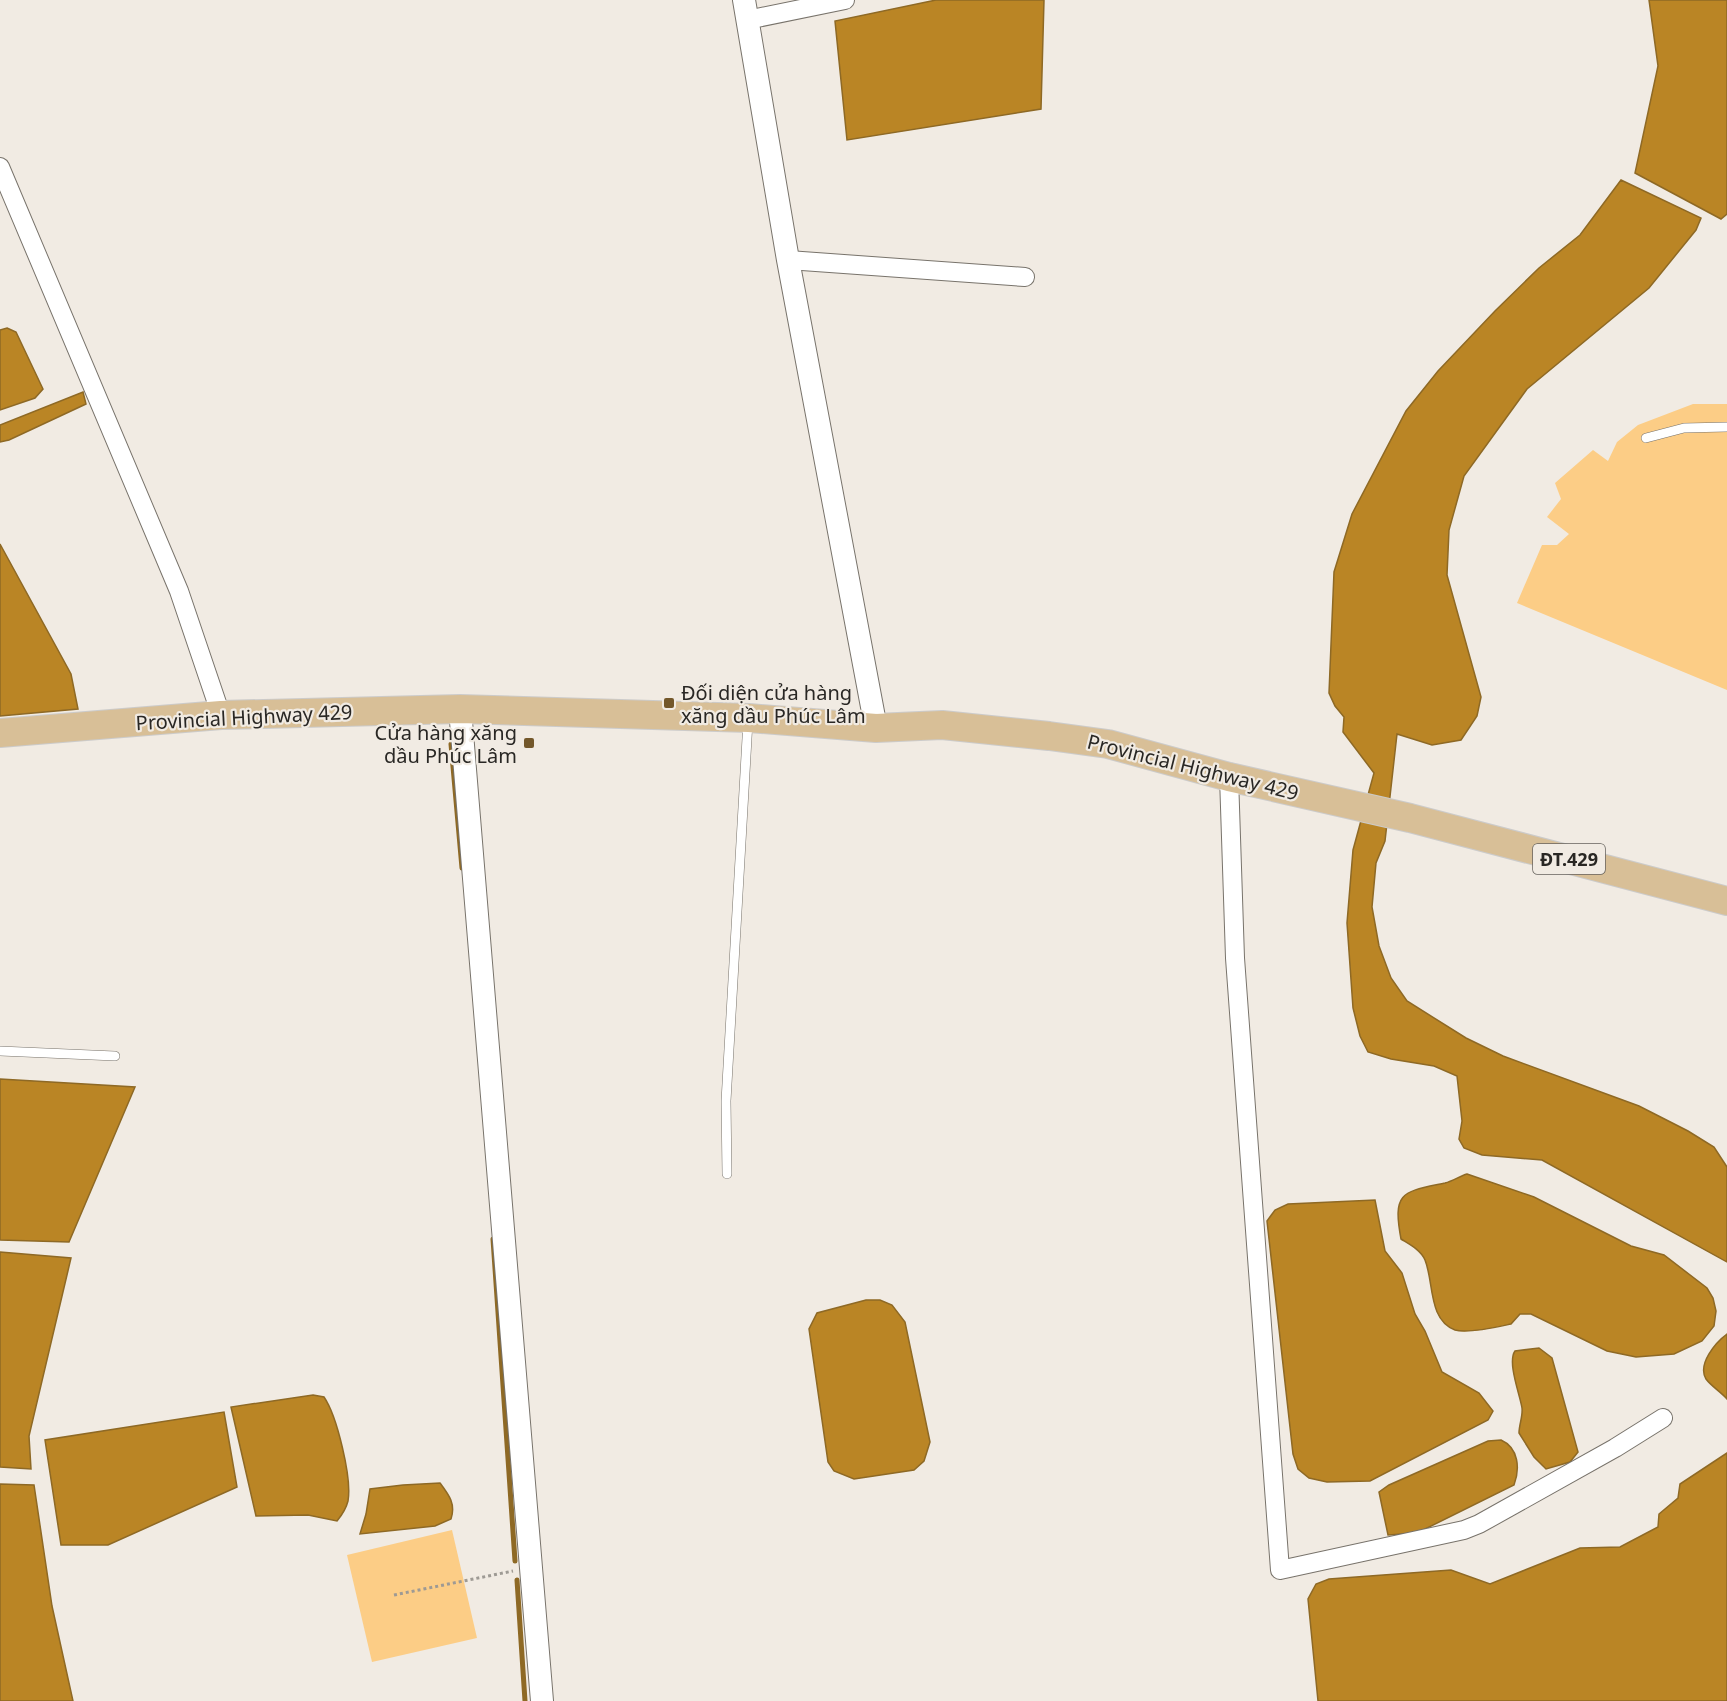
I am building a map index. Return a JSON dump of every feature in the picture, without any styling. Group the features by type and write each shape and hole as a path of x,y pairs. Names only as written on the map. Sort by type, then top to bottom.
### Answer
{"main road":[{"name":"Provincial Highway 429","path":"0,734 221,715 460,709 748,718 876,728 942,725 1096,742 1229,777 1410,818 1727,901"}],"street":[{"path":"845,0 746,10 788,260 876,728"},
{"path":"0,168 179,591 221,715"},
{"path":"788,260 1025,277"},
{"path":"460,709 542,1701"},
{"path":"1229,777 1235,958 1280,1570 1464,1530 1479,1524 1615,1448 1663,1418"}],"lane":[{"path":"1646,438 1684,428 1727,427"},
{"path":"727,1174 726,1101 748,718"},
{"path":"0,1051 115,1056"}],"path":[{"path":"394,1595 532,1567"}],"shaded area":[{"path":"936,0 1044,0 1041,109 847,140 835,21"},
{"path":"1649,0 1727,0 1727,214 1721,219 1635,173 1658,66"},
{"path":"1621,180 1701,218 1696,230 1649,288 1527,389 1464,476 1449,530 1447,575 1481,697 1477,716 1461,740 1432,745 1397,734 1385,841 1376,863 1372,907 1379,946 1391,978 1407,1001 1466,1038 1503,1056 1639,1106 1714,1147 1727,1167 1727,1262 1542,1160 1482,1155 1464,1148 1459,1139 1462,1121 1457,1076 1434,1066 1391,1059 1368,1052 1360,1036 1353,1008 1347,923 1353,850 1374,773 1343,732 1344,717 1335,706 1329,693 1334,572 1352,514 1406,411 1438,371 1539,268 1580,235"},
{"path":"7,328 16,332 43,389 35,398 0,410 0,330"},
{"path":"83,392 86,404 9,440 0,442 0,425"},
{"path":"1693,404 1727,404 1727,690 1517,603 1542,545 1557,545 1569,534 1547,517 1561,499 1555,483 1593,450 1608,461 1617,442 1638,425"},
{"path":"0,544 71,674 78,709 0,716"},
{"path":"0,1079 135,1087 69,1242 0,1240"},
{"path":"1467,1174 1534,1197 1631,1246 1664,1255 1707,1288 1713,1298 1716,1311 1714,1326 1702,1341 1674,1354 1636,1357 1607,1351 1531,1314 1520,1314 1511,1324 1483,1330 1461,1331 1446,1325 1440,1318 1433,1300 1428,1269 1423,1256 1401,1239 1398,1211 1404,1196 1410,1192 1448,1182"},
{"path":"1375,1200 1385,1251 1402,1273 1415,1314 1425,1331 1442,1372 1479,1393 1493,1411 1488,1420 1370,1481 1327,1482 1309,1478 1298,1469 1293,1454 1267,1221 1275,1210 1288,1204"},
{"path":"0,1252 71,1258 29,1436 31,1469 0,1467"},
{"path":"866,1300 880,1300 892,1305 905,1322 930,1442 924,1461 914,1470 854,1479 834,1471 828,1462 809,1329 817,1313"},
{"path":"1727,1334 1727,1399 1708,1382 1704,1367 1709,1354"},
{"path":"1539,1348 1552,1358 1578,1452 1570,1462 1546,1469 1534,1457 1519,1433 1522,1408 1512,1363 1515,1351"},
{"path":"313,1395 324,1397 338,1432 348,1478 349,1491 345,1509 337,1521 308,1515 256,1516 231,1407"},
{"path":"224,1412 237,1487 108,1545 61,1545 45,1440"},
{"path":"1501,1440 1515,1454 1517,1472 1514,1485 1417,1533 1388,1535 1379,1492 1389,1485 1488,1441"},
{"path":"1727,1453 1727,1701 1318,1701 1308,1599 1316,1584 1329,1579 1451,1570 1490,1584 1580,1548 1620,1547 1658,1527 1659,1514 1678,1498 1680,1484"},
{"path":"440,1483 452,1504 451,1519 435,1526 360,1534 370,1489"},
{"path":"0,1484 34,1485 52,1606 73,1701 0,1701"},
{"path":"452,1530 477,1638 372,1662 347,1555"}],"waterway":[{"path":"451,744 462,868"},
{"path":"493,1239 515,1561"},
{"path":"517,1580 525,1701"}],"place":[{"name":"Đối diện cửa hàng xăng dầu Phúc Lâm","path":"669,703"},
{"name":"Cửa hàng xăng dầu Phúc Lâm","path":"529,743"}]}
